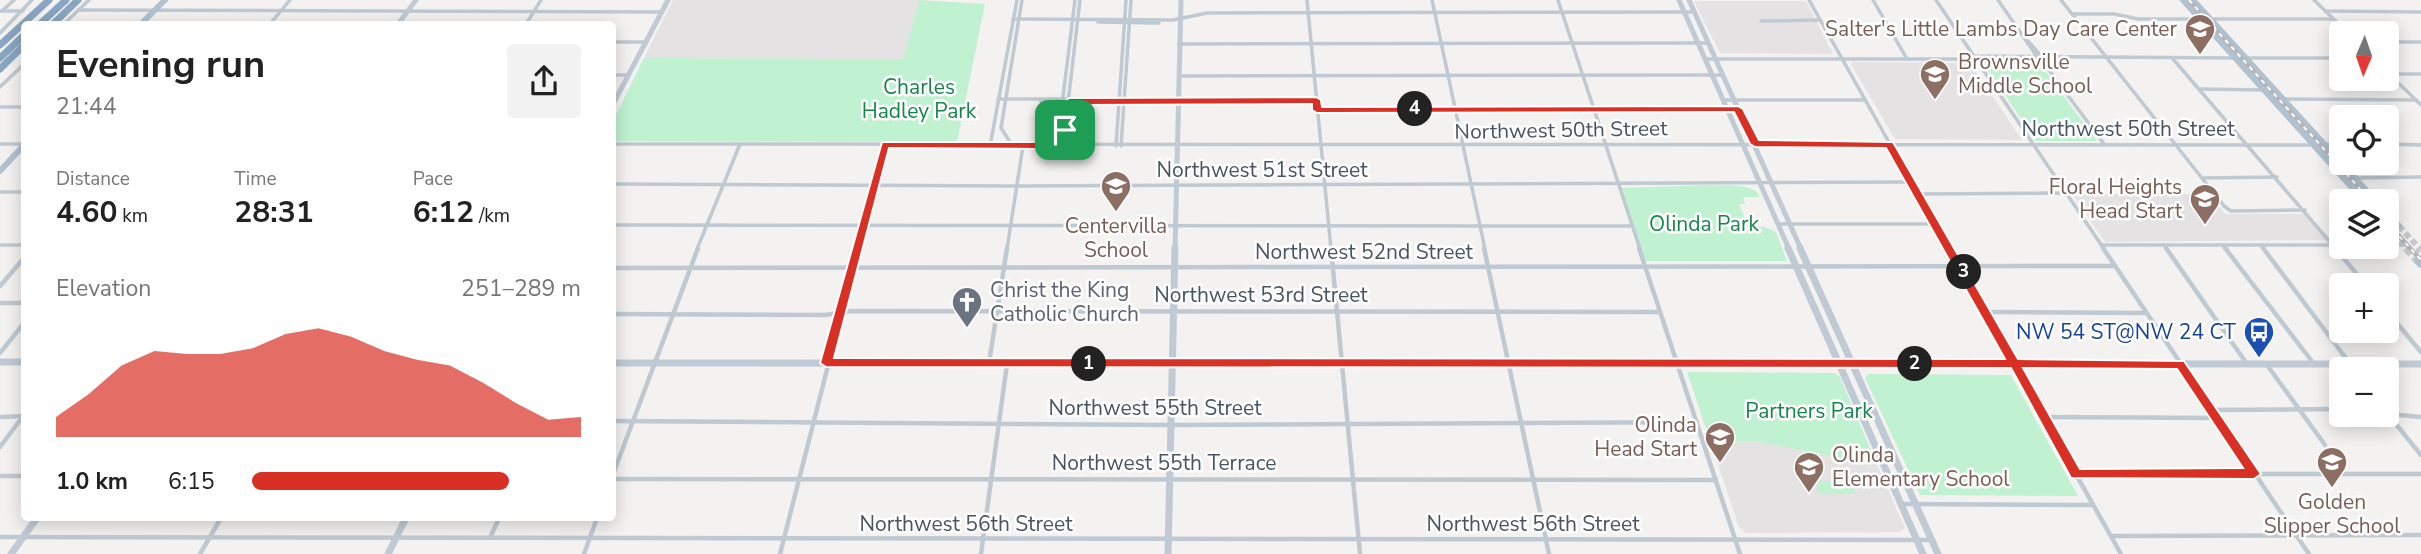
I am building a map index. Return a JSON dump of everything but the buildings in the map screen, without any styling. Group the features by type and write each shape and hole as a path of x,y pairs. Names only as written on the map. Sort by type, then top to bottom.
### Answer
{"highway":[{"path":"26,21 47,0"},
{"path":"34,21 58,0"},
{"path":"40,21 58,0"},
{"path":"42,21 69,0"},
{"path":"49,21 69,0"},
{"path":"56,21 78,0"},
{"path":"0,45 21,25"},
{"path":"0,52 21,32"},
{"path":"0,60 21,42"},
{"path":"0,69 21,42"},
{"path":"0,76 21,55"}],"main road":[{"path":"144,21 165,0"},
{"path":"400,21 416,0"},
{"path":"616,99 668,0"},
{"path":"1168,554 1181,0"},
{"path":"1679,0 1923,554"},
{"path":"1689,0 1938,554"},
{"path":"2183,0 2353,189"},
{"path":"2193,0 2365,189"},
{"path":"0,171 21,148"},
{"path":"0,362 21,362"},
{"path":"616,363 2329,365"},
{"path":"2399,365 2421,364"},
{"path":"11,554 35,521"},
{"path":"388,554 405,521"}],"street":[{"path":"1,10 15,0"},
{"path":"0,33 32,0"},
{"path":"67,21 89,0"},
{"path":"273,21 290,0"},
{"path":"528,21 541,0"},
{"path":"1013,146 1001,127 1019,0"},
{"path":"1063,146 1063,100 1078,0"},
{"path":"1307,0 1360,554"},
{"path":"1432,0 1549,554"},
{"path":"1558,0 1607,146 1630,226 1740,554"},
{"path":"1809,0 2121,554"},
{"path":"1873,0 1906,59"},
{"path":"1936,0 2309,554"},
{"path":"1998,0 2039,56"},
{"path":"2061,0 2201,178 2231,211 2305,210"},
{"path":"2314,0 2333,19"},
{"path":"1119,146 1128,1"},
{"path":"1,10 23,11"},
{"path":"78,10 662,12"},
{"path":"2325,11 2421,12"},
{"path":"1016,20 1153,21 1180,20 1207,13 1694,12"},
{"path":"2072,14 2114,14 2138,19 2333,19"},
{"path":"1761,21 1821,20"},
{"path":"616,42 646,42"},
{"path":"2399,42 2421,42"},
{"path":"1179,44 1709,43"},
{"path":"1705,59 2039,56 2329,58"},
{"path":"2172,58 2240,140 2249,145 2277,177 2329,241"},
{"path":"990,146 1001,83 1009,59"},
{"path":"1039,146 1062,130 1069,100 1071,59"},
{"path":"2046,66 2104,145"},
{"path":"0,88 21,67"},
{"path":"16,72 21,73"},
{"path":"2399,73 2421,74"},
{"path":"616,75 629,75"},
{"path":"1179,76 1723,75"},
{"path":"1001,83 1008,83"},
{"path":"2399,84 2421,105"},
{"path":"2199,89 2263,90"},
{"path":"2272,99 2416,100"},
{"path":"998,100 1316,100"},
{"path":"1723,100 1865,100"},
{"path":"0,107 21,107"},
{"path":"1317,110 1738,109"},
{"path":"994,127 1001,127"},
{"path":"0,144 21,145"},
{"name":"Northwest 50th Street","path":"616,144 1463,148 1742,144 2329,145"},
{"path":"616,467 706,225 740,144"},
{"path":"780,554 826,363 885,144"},
{"path":"2399,144 2421,145"},
{"path":"989,363 1023,146"},
{"path":"2201,178 2277,177"},
{"path":"2354,178 2421,177"},
{"name":"Northwest 51st Street","path":"616,184 1176,186 1911,182"},
{"path":"0,192 21,192"},
{"path":"1918,194 2065,193"},
{"path":"1777,224 1934,224"},
{"path":"616,225 1630,226"},
{"path":"0,245 21,245"},
{"path":"2101,245 2329,245"},
{"path":"2163,245 2247,364"},
{"path":"2223,245 2315,364"},
{"path":"2261,245 2345,357"},
{"path":"2399,245 2404,245"},
{"path":"2344,259 2356,273"},
{"path":"0,286 21,262"},
{"name":"Northwest 52nd Street","path":"616,268 2115,266"},
{"path":"0,303 21,303"},
{"name":"Northwest 53rd Street","path":"616,314 1336,310 1659,312"},
{"path":"1985,312 2146,313"},
{"path":"2399,325 2421,352"},
{"path":"0,353 21,327"},
{"path":"981,554 1007,363"},
{"path":"2266,364 2325,445"},
{"path":"2211,410 2329,409"},
{"path":"0,416 21,416"},
{"path":"2044,417 2217,418"},
{"path":"2399,417 2421,417"},
{"path":"0,447 21,420"},
{"name":"Northwest 55th Street","path":"616,421 1171,425 1697,422"},
{"path":"2398,427 2421,455"},
{"path":"2076,474 2421,474"},
{"path":"0,476 21,476"},
{"name":"Northwest 55th Terrace","path":"616,478 1716,480"},
{"path":"1901,504 2093,505"},
{"path":"200,554 219,521"},
{"path":"490,538 498,521"},
{"path":"584,554 596,521"},
{"path":"2111,536 2421,536"},
{"name":"Northwest 56th Street","path":"0,537 1932,540"}],"shaded area":[{"path":"673,0 919,0 903,59 644,58"},
{"path":"1694,1 1806,1 1833,54 1720,53"},
{"name":"Brownsville Middle School","path":"1970,63 2022,140 1895,139 1851,64"},
{"name":"Floral Heights Head Start","path":"2072,194 2209,194 2225,214 2305,214 2327,240 2105,242"},
{"name":"Olinda Elementary School","path":"1710,441 1754,441 1842,458 1875,460 1905,528 1900,532 1746,533 1739,527"}],"green space":[{"name":"Charles Hadley Park","path":"919,0 985,4 957,142 616,141 616,115 644,58 903,59"},
{"path":"1982,61 2038,61 2097,141 2036,141"},
{"name":"Olinda Park","path":"1708,185 1745,187 1756,192 1760,197 1743,197 1745,204 1739,204 1748,226 1765,227 1776,232 1787,261 1644,261 1621,188"},
{"name":"Partners Park","path":"1687,372 1835,373 1840,377 1875,460 1842,458 1754,441 1710,441"},
{"path":"1868,374 2011,375 2078,496 1920,495 1865,378"},
{"path":"1815,481 1849,481 1855,494 1820,494"}],"tunnel":[{"path":"2399,226 2420,249"},
{"path":"2399,240 2407,249"},
{"path":"2406,248 2418,261"},
{"path":"2418,248 2421,251"}],"railway":[{"path":"2189,0 2360,189"},
{"path":"2399,236 2421,260"}],"place":[{"name":"Salter's Little Lambs Day Care Center","path":"2200,56"},
{"name":"Brownsville Middle School","path":"1935,101"},
{"name":"Centervilla School","path":"1116,213"},
{"name":"Floral Heights Head Start","path":"2205,226"},
{"name":"Christ the King Catholic Church","path":"967,329"},
{"name":"NW 54 ST@NW 24 CT","path":"2259,359"},
{"name":"Olinda Head Start","path":"1720,464"},
{"name":"Golden Slipper School","path":"2332,489"},
{"name":"Olinda Elementary School","path":"1809,494"}],"route":[{"path":"1065,130 1059,129 1039,146 885,144 826,363 1341,365 1654,363 1840,365 1943,364 2014,364 2180,364 2254,474 2076,474 2019,373 2014,364 2010,356 1985,312 1961,267 1889,144 1755,144 1738,109 1317,110 1316,100 1069,102 1065,130"}]}
